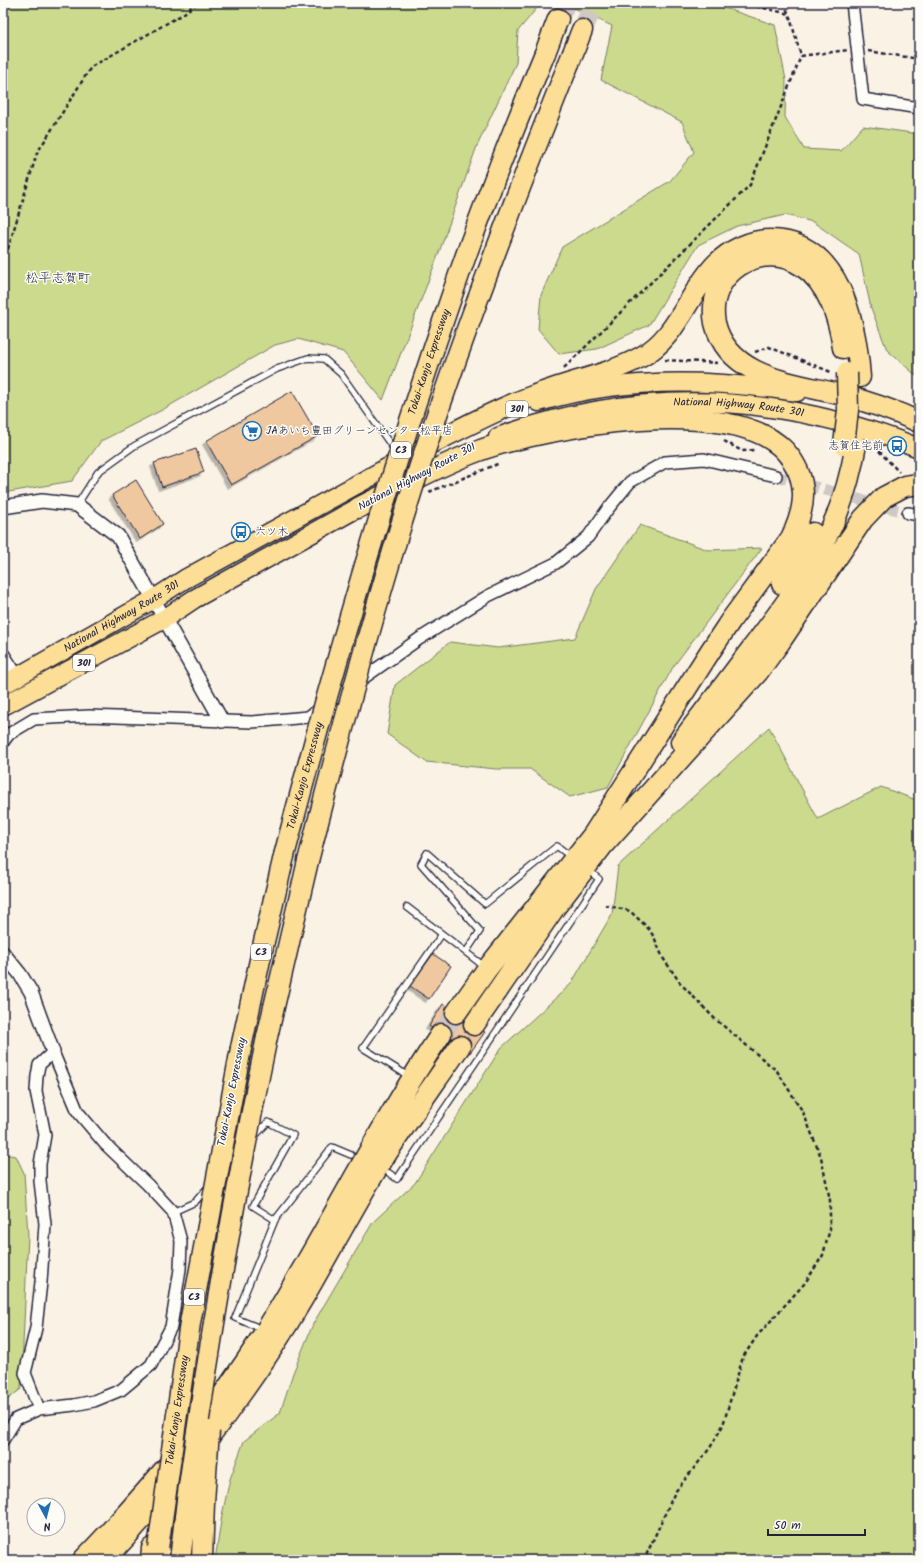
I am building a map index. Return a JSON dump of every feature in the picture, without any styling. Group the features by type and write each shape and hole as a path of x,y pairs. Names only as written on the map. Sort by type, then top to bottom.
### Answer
{"highway":[{"name":"Tokai-Kanjo Expressway","path":"155,1554 201,1258 241,1048 284,856 340,648 380,515 452,294 498,169 558,19"},
{"name":"Tokai-Kanjo Expressway","path":"180,1560 196,1501 210,1342 245,1141 308,861 334,761 401,527 477,299 582,30"},
{"path":"434,442 509,405 626,364 642,356 656,346 666,336 700,285 717,263 739,247 764,240 776,240 798,245 818,258 834,278 844,296 851,318 858,356 848,410 850,445 832,486 825,507 807,544 770,602 720,669 599,840 496,975 456,1013"},
{"path":"854,375 832,306 819,283 803,266 792,260 769,256 757,257 747,261 728,275 717,295 715,320 718,333 723,343 741,362 754,370 774,378 868,402 919,423"},
{"name":"National Highway Route 301","path":"10,681 154,599 185,579 434,442 508,412 542,401 575,393 642,384 674,382 740,385 806,393 872,409 919,423"},
{"name":"National Highway Route 301","path":"3,706 164,619 194,599 438,464 491,439 520,429 578,414 634,406 696,402 745,404 829,418 866,428 919,448"},
{"path":"358,508 433,471 477,452 530,436 591,424 644,420 697,421 722,424 739,427 768,437 780,446 789,456 797,468 802,482 804,495 803,509 791,538 719,638 599,840"},
{"path":"599,840 758,672 851,534 870,510 884,496 905,486 919,484"},
{"path":"474,1025 496,975"},
{"path":"83,1560 175,1458 263,1335 303,1269 412,1078 441,1034"},
{"path":"105,1560 180,1475 225,1416 302,1300 349,1216 399,1134 460,1046"},
{"path":"196,1501 202,1560"}],"street":[{"path":"852,3 863,99 919,108"},
{"path":"3,742 9,734 34,719 89,716 252,722 308,717 419,640 488,596 556,563 588,537 607,510 630,482 665,462 704,459 776,476"},
{"path":"3,507 42,501 77,505 118,536 222,721"},
{"path":"3,655 10,681"},
{"path":"3,953 20,974 31,992 53,1052 78,1112 105,1144 148,1185 173,1212 181,1241 180,1269 171,1327 151,1365 121,1390 94,1401 40,1408 16,1419 3,1440"},
{"path":"40,1408 25,1374 36,1328 41,1282 44,1224 40,1164 45,1135 36,1091 37,1076 39,1065 53,1052"}],"lane":[{"path":"77,505 98,472 134,446 278,369 308,358 324,359 341,374 401,460"},
{"path":"466,952 480,931 422,864 427,853 485,904 557,846 566,853"},
{"path":"389,1173 397,1179 599,879 594,875"},
{"path":"407,907 496,975"},
{"path":"412,1078 363,1048 442,934"},
{"path":"237,1156 268,1122 293,1135 253,1206 275,1220"},
{"path":"255,1326 235,1318 275,1220 332,1147 351,1155"},
{"path":"173,1212 195,1202 226,1168"}],"path":[{"path":"3,254 8,249 37,154 92,66 182,14 197,3"},
{"path":"743,3 789,14"},
{"path":"563,369 750,185 801,56 789,14 783,3"},
{"path":"801,56 857,49 919,59"},
{"path":"658,358 665,360 722,363"},
{"path":"719,438 742,451 757,449"},
{"path":"424,489 427,493 506,460"},
{"path":"605,905 630,911 654,937 663,958 681,984 714,1018 777,1071 803,1112 821,1157 830,1200 830,1230 823,1255 805,1283 757,1336 743,1357 723,1425 710,1448 675,1492 644,1560"}],"green space":[{"path":"3,3 541,3 518,31 516,63 477,146 437,258 383,400 343,352 298,339 275,345 162,410 101,441 72,481 3,493"},
{"path":"563,3 710,3 775,25 786,80 785,117 804,149 841,151 863,126 919,134 919,378 887,350 871,308 859,254 813,222 785,215 737,226 698,245 649,325 597,349 559,354 538,329 541,295 562,247 670,181 694,152 682,122 601,80 612,26"},
{"path":"640,525 708,550 762,548 673,667 608,787 570,797 530,769 496,769 426,762 387,734 395,685 450,642 498,648 575,638 596,589"},
{"path":"769,727 818,819 881,787 919,801 919,1560 215,1560 222,1515 230,1479 244,1441 280,1413 293,1373 313,1324 373,1222 415,1183 501,1048 571,984 612,914 618,866"},
{"path":"3,1154 16,1156 24,1173 28,1235 21,1389 3,1403"}],"building":[{"path":"292,391 318,436 231,485 206,441"},
{"path":"196,449 204,472 162,487 154,463"},
{"path":"136,480 163,524 140,539 112,495"},
{"path":"433,954 451,966 429,999 410,986"},
{"path":"443,1004 485,1032 470,1053 429,1026"}],"tunnel":[{"path":"558,19 566,3"},
{"path":"582,30 595,3"},
{"path":"776,476 908,513"},
{"path":"441,1034 456,1013"}],"place":[{"name":"JAあいち豊田グリーンセンター松平店","path":"252,431"},
{"name":"志賀住宅前","path":"897,446"},
{"name":"六ツ木","path":"241,532"}],"district":[{"name":"松平志賀町","path":"58,278"}]}
